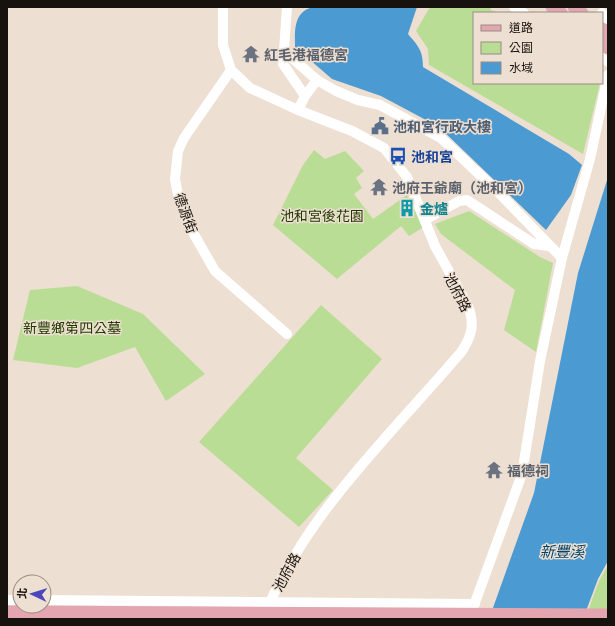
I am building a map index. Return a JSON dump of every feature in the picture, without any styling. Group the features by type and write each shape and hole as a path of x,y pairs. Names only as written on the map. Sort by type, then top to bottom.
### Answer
{"main road":[{"path":"7,612 608,615"}],"street":[{"name":"池府路","path":"223,7 223,45 231,70 250,88 298,110 352,131 384,148 407,177 435,246 471,314 473,330 470,339 462,351 364,462 308,534 270,602 263,619"},
{"path":"287,7 283,64 305,96"},
{"path":"284,51 317,80 358,100 380,105 442,138 498,192 548,246 562,258"},
{"name":"德源街","path":"231,70 184,138 178,151 175,179 178,195 187,222 215,271 287,334"},
{"path":"469,619 522,474 540,361 562,258 590,159 608,75"},
{"path":"298,110 305,96 317,80"},
{"path":"425,220 458,201 467,200 534,244 548,246"},
{"path":"52,600 475,604"},
{"path":"422,619 423,603"}],"green space":[{"path":"430,7 490,7 491,10 496,12 473,12 473,84 600,84 583,154 429,65 428,49 416,31"},
{"name":"池和宮後花園","path":"314,150 325,159 345,151 364,171 356,178 362,188 354,194 373,219 407,195 424,227 409,236 401,226 337,279 273,225 303,165"},
{"path":"469,211 540,257 553,263 536,352 504,330 515,290 441,234 435,224"},
{"name":"新豐鄉第四公墓","path":"77,286 143,314 205,374 166,401 135,347 77,368 13,360 30,290"},
{"path":"321,305 382,359 296,458 333,490 299,527 199,442"},
{"path":"608,565 608,619 585,619 599,581"}],"water":[{"path":"313,7 417,7 408,34 421,52 423,67 569,154 582,165 571,195 546,230 439,127 381,96 332,79 295,47 296,23 306,9"},
{"name":"新豐溪","path":"608,177 608,561 598,579 583,619 489,619 534,493 578,273"}],"place":[{"name":"紅毛港福德宮","path":"251,54"},
{"name":"池和宮行政大樓","path":"380,126"},
{"name":"池和宮","path":"398,156"},
{"name":"池府王爺廟（池和宮）","path":"379,187"},
{"name":"金爐","path":"407,208"},
{"name":"福德祠","path":"494,470"}]}
